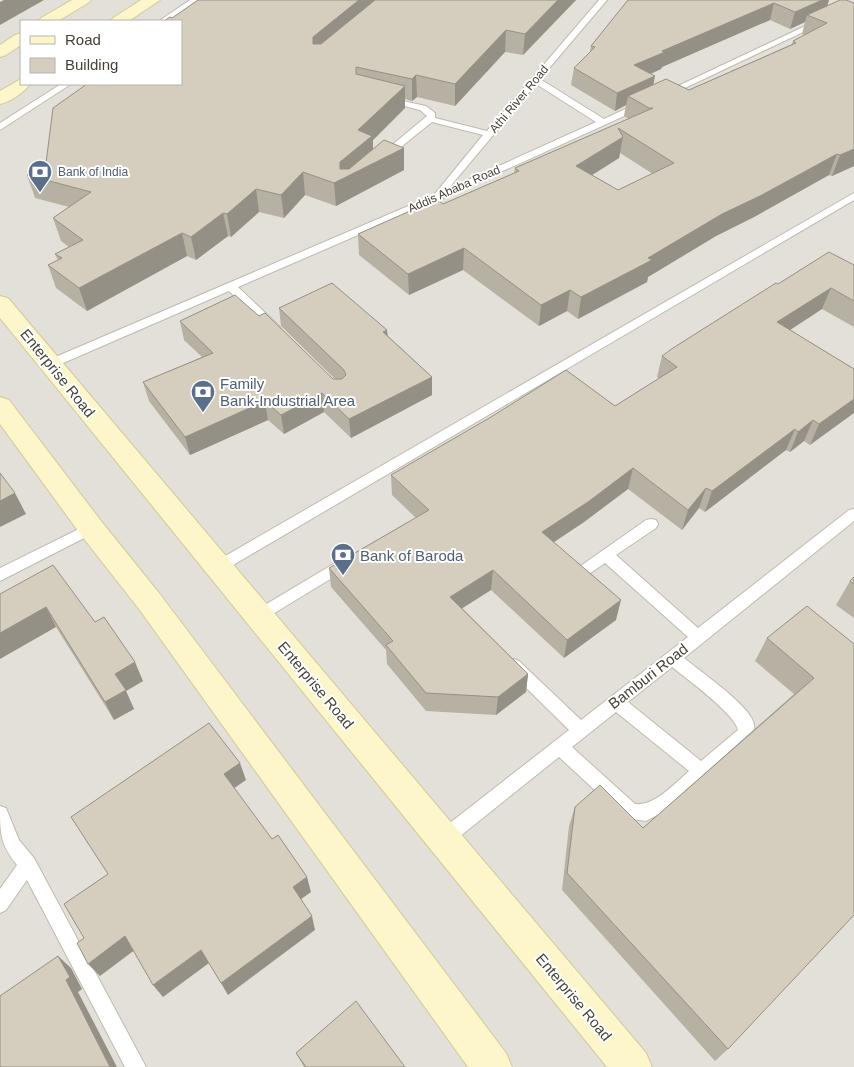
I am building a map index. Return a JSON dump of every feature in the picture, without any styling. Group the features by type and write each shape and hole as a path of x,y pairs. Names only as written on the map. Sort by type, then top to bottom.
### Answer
{"main road":[{"path":"52,20 83,0"},
{"path":"121,20 152,0"},
{"path":"0,52 20,39"},
{"path":"0,99 21,85"},
{"name":"Enterprise Road","path":"0,303 632,1067"},
{"path":"0,406 91,528 149,601 492,1067"}],"lane":[{"path":"165,20 195,0"},
{"name":"Athi River Road","path":"435,198 603,0"},
{"name":"Addis Ababa Road","path":"50,364 435,198 854,5"},
{"path":"535,80 603,122"},
{"path":"0,127 65,85"},
{"path":"377,163 430,119 432,115 428,110 379,97"},
{"path":"430,119 489,134"},
{"path":"218,568 854,196"},
{"path":"230,286 285,340"},
{"name":"Bamburi Road","path":"443,838 854,514"},
{"path":"577,576 651,524"},
{"path":"0,575 91,528"},
{"path":"258,616 358,555"},
{"path":"606,555 698,637"},
{"path":"559,746 630,812 646,813 666,801 747,734 744,722 729,705 672,657"},
{"path":"506,658 580,730"},
{"path":"616,702 701,772"},
{"path":"0,814 12,846 28,864 136,1067"},
{"path":"0,904 28,864"}],"shaded area":[{"path":"0,0 854,0 854,1067 0,1067"}],"building":[{"path":"198,0 359,0 313,37 313,44 321,44 375,0 558,0 525,34 506,30 455,84 416,75 412,79 356,67 356,74 405,86 358,130 372,136 340,162 340,169 349,169 384,140 404,148 334,183 303,172 281,195 256,189 227,214 223,213 191,237 182,233 79,288 48,265 62,258 55,254 83,240 53,218 91,192 27,175 46,163 53,108 86,85 182,85 182,20 166,20 170,17 172,18"},
{"path":"628,0 822,0 795,12 774,3 662,51 665,52 634,65 655,76 617,93 574,68 595,47 591,46"},
{"path":"840,0 854,3 854,149 840,155 837,154 760,196 722,214 648,258 652,260 581,297 570,290 541,305 464,248 408,274 358,234 437,199 443,204 519,171 515,168 653,108 649,108 628,96 666,79 689,90 796,43 793,41 827,23 807,15","holes":["618,128 674,163 618,190 576,166 623,137"]},
{"path":"829,252 854,265 854,301 831,288 777,322 854,369 854,399 819,424 813,420 798,432 795,429 712,491 706,488 688,510 633,468 588,502 542,532 621,600 567,640 493,570 450,597 528,674 498,697 426,693 386,645 393,641 329,568 429,510 391,475 491,417 566,370 615,406 677,367 662,356 673,348"},
{"path":"332,283 387,330 383,332 432,377 349,419 322,393 281,415 265,401 185,437 143,382 213,353 180,321 235,295 259,316 265,313 333,379 342,379 346,375 344,370 279,308"},
{"path":"0,473 15,493 0,501"},
{"path":"53,565 95,622 104,617 135,662 115,674 126,690 105,702 46,607 0,633 0,594"},
{"path":"807,606 854,644 854,915 728,1049 567,873 575,807 600,785 643,828 814,678 767,638"},
{"path":"209,723 240,763 224,774 272,839 278,835 307,877 293,887 312,916 221,983 201,950 153,985 125,936 88,964 77,943 84,938 64,904 108,874 71,817"},
{"path":"58,956 70,977 66,980 110,1067 0,1067 0,996"},
{"path":"356,1001 405,1067 306,1067 296,1053"}],"place":[{"name":"Bank of India","path":"40,193"},
{"name":"Family Bank-Industrial Area","path":"203,413"},
{"name":"Bank of Baroda","path":"343,576"}]}
